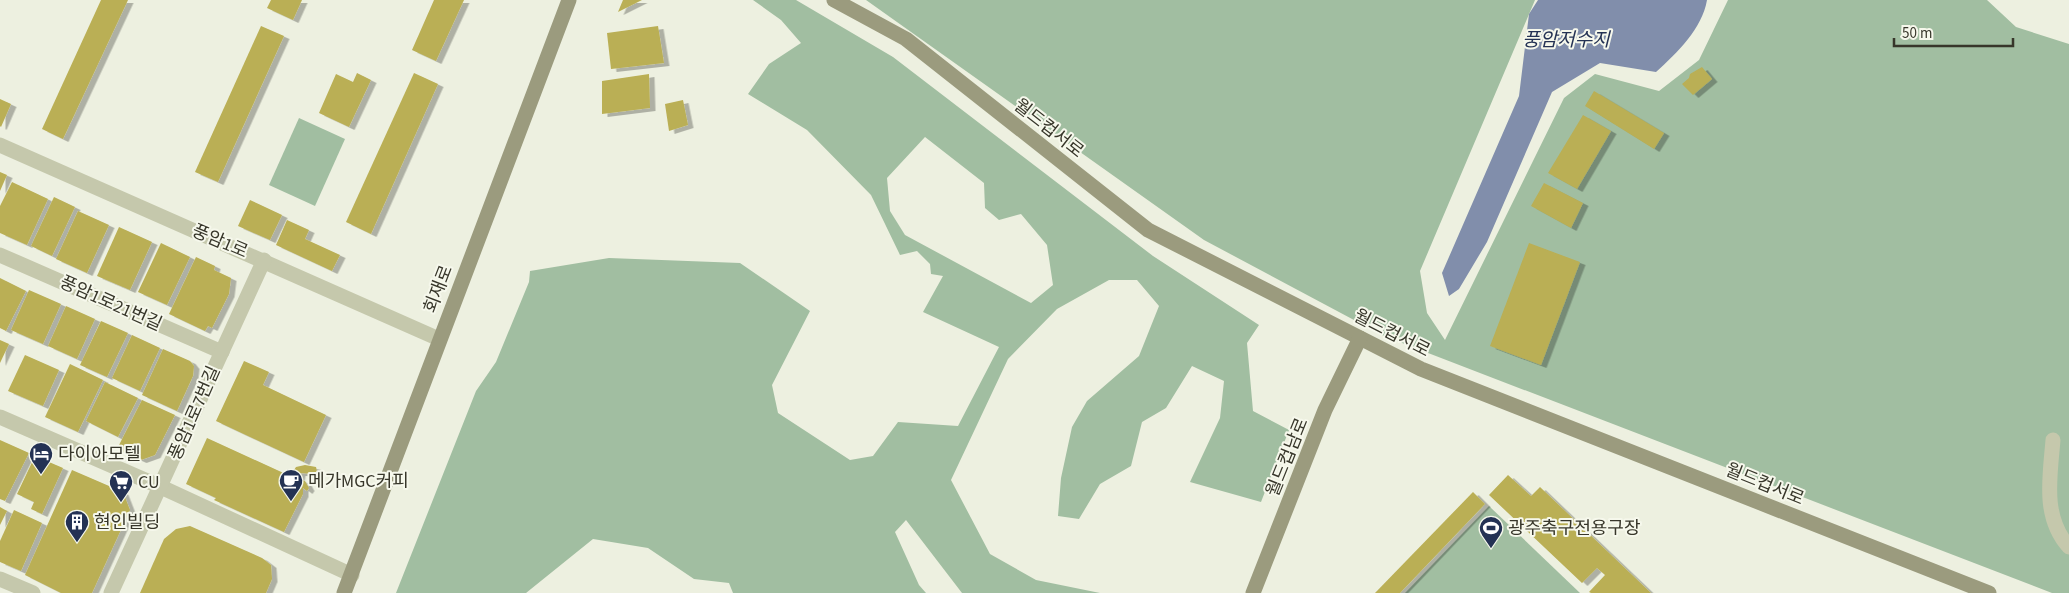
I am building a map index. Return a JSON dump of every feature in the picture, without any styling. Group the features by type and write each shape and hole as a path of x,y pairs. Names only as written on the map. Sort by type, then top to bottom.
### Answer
{"street":[{"name":"회재로","path":"344,593 569,0"},
{"name":"월드컵서로","path":"834,0 906,40 1148,230 1421,370 1989,593"},
{"name":"풍암1로","path":"0,145 264,260 439,339"},
{"name":"풍암1로21번길","path":"0,254 222,352"},
{"name":"풍암1로7번길","path":"112,593 264,260"},
{"name":"월드컵남로","path":"1253,593 1326,410 1360,338"},
{"path":"0,417 161,487 352,575"},
{"path":"2053,440 2048,503 2060,538 2069,547"},
{"path":"0,578 32,593"}],"green space":[{"path":"753,0 796,0 893,57 1153,256 1259,325 1247,343 1253,411 1289,430 1261,502 1190,482 1220,418 1224,381 1192,366 1166,408 1142,422 1131,466 1100,484 1079,519 1058,516 1061,478 1072,427 1087,401 1139,356 1159,306 1137,280 1109,280 1057,309 1008,359 951,480 990,554 1036,580 1100,593 962,593 906,520 895,532 919,585 926,593 733,593 729,583 694,579 648,548 593,539 526,593 396,593 476,391 496,362 529,282 530,271 609,258 740,263 810,311 772,385 778,413 850,460 873,456 898,422 958,426 999,347 923,312 943,276 931,274 930,264 917,251 900,255 871,195 807,130 748,94 769,64 801,43 781,20","holes":["925,137 984,183 985,208 999,220 1021,214 1047,245 1053,285 1031,303 905,235 890,211 887,178"]},
{"path":"866,0 1535,0 1420,271 1427,313 1445,340 1564,98 1595,74 1659,91 1699,60 1728,0 1987,0 2016,27 2069,44 2069,593 2052,593 1384,336 1204,240"},
{"path":"299,118 345,139 315,206 269,185"},
{"name":"광주축구전용구장","path":"1489,506 1580,593 1405,593"}],"water":[{"name":"풍암저수지","path":"1538,0 1707,0 1700,21 1694,31 1680,49 1656,72 1600,63 1552,92 1487,242 1459,289 1449,296 1442,273 1519,96 1529,14"}],"building":[{"path":"101,0 128,0 63,139 42,129"},
{"path":"271,0 302,0 293,20 267,8"},
{"path":"434,0 464,0 436,61 412,50"},
{"path":"623,0 642,0 618,12"},
{"path":"261,26 284,36 218,182 195,172"},
{"path":"658,26 664,63 611,69 607,33"},
{"path":"1702,67 1712,79 1693,95 1682,84 1689,78 1690,74"},
{"path":"357,73 371,80 349,127 319,113 336,74 353,82"},
{"path":"414,73 438,84 371,234 346,222"},
{"path":"649,74 650,108 602,114 602,81"},
{"path":"1594,91 1664,133 1654,149 1585,106"},
{"path":"0,99 11,104 1,127 0,126"},
{"path":"683,100 688,125 669,131 665,104"},
{"path":"1583,115 1611,131 1577,189 1548,173"},
{"path":"0,172 7,175 0,191"},
{"path":"12,182 48,199 27,245 0,233 0,206"},
{"path":"1544,183 1583,203 1571,228 1531,206"},
{"path":"54,197 75,207 52,256 31,246"},
{"path":"250,200 282,215 270,240 238,226"},
{"path":"78,211 109,225 87,273 56,259"},
{"path":"287,220 309,230 305,239 340,255 332,271 276,245"},
{"path":"119,227 152,242 130,290 97,276"},
{"path":"161,243 190,257 167,305 138,292"},
{"path":"1529,243 1580,262 1541,365 1490,346"},
{"path":"196,257 215,266 214,270 231,278 229,294 212,328 208,326 205,331 169,314"},
{"path":"0,278 26,291 6,331 0,328"},
{"path":"29,290 61,304 43,344 11,330"},
{"path":"66,306 95,319 77,359 48,346"},
{"path":"101,321 128,333 107,377 80,365"},
{"path":"132,335 160,348 140,391 112,378"},
{"path":"0,340 9,344 0,363"},
{"path":"163,349 190,361 194,366 193,376 177,411 142,395"},
{"path":"25,355 59,370 43,406 8,391"},
{"path":"244,361 269,372 263,385 326,415 304,462 216,421"},
{"path":"70,364 103,380 78,432 45,417"},
{"path":"105,382 138,398 118,437 86,421"},
{"path":"142,400 175,415 155,455 141,460 117,449"},
{"path":"207,438 290,476 296,467 305,465 316,467 317,471 314,474 300,473 299,479 305,481 309,488 307,491 303,488 303,494 284,532 214,500 216,498 186,484"},
{"path":"0,440 29,453 5,501 0,499"},
{"path":"35,456 63,468 42,514 31,509 34,502 17,494"},
{"name":"현인빌딩","path":"72,470 123,492 130,510 92,593 61,593 25,575"},
{"path":"1508,475 1531,496 1540,487 1651,593 1589,592 1605,575 1597,568 1582,583 1489,495"},
{"path":"1473,492 1485,504 1400,593 1375,593"},
{"path":"0,507 7,511 0,525"},
{"path":"14,510 42,523 21,571 0,562 0,541"},
{"path":"190,526 262,558 271,565 272,579 266,593 140,593 164,539 176,529"}],"place":[{"name":"다이아모텔","path":"41,475"},
{"name":"메가MGC커피","path":"291,502"},
{"name":"CU","path":"121,503"},
{"name":"현인빌딩","path":"77,543"},
{"name":"광주축구전용구장","path":"1491,549"}]}
